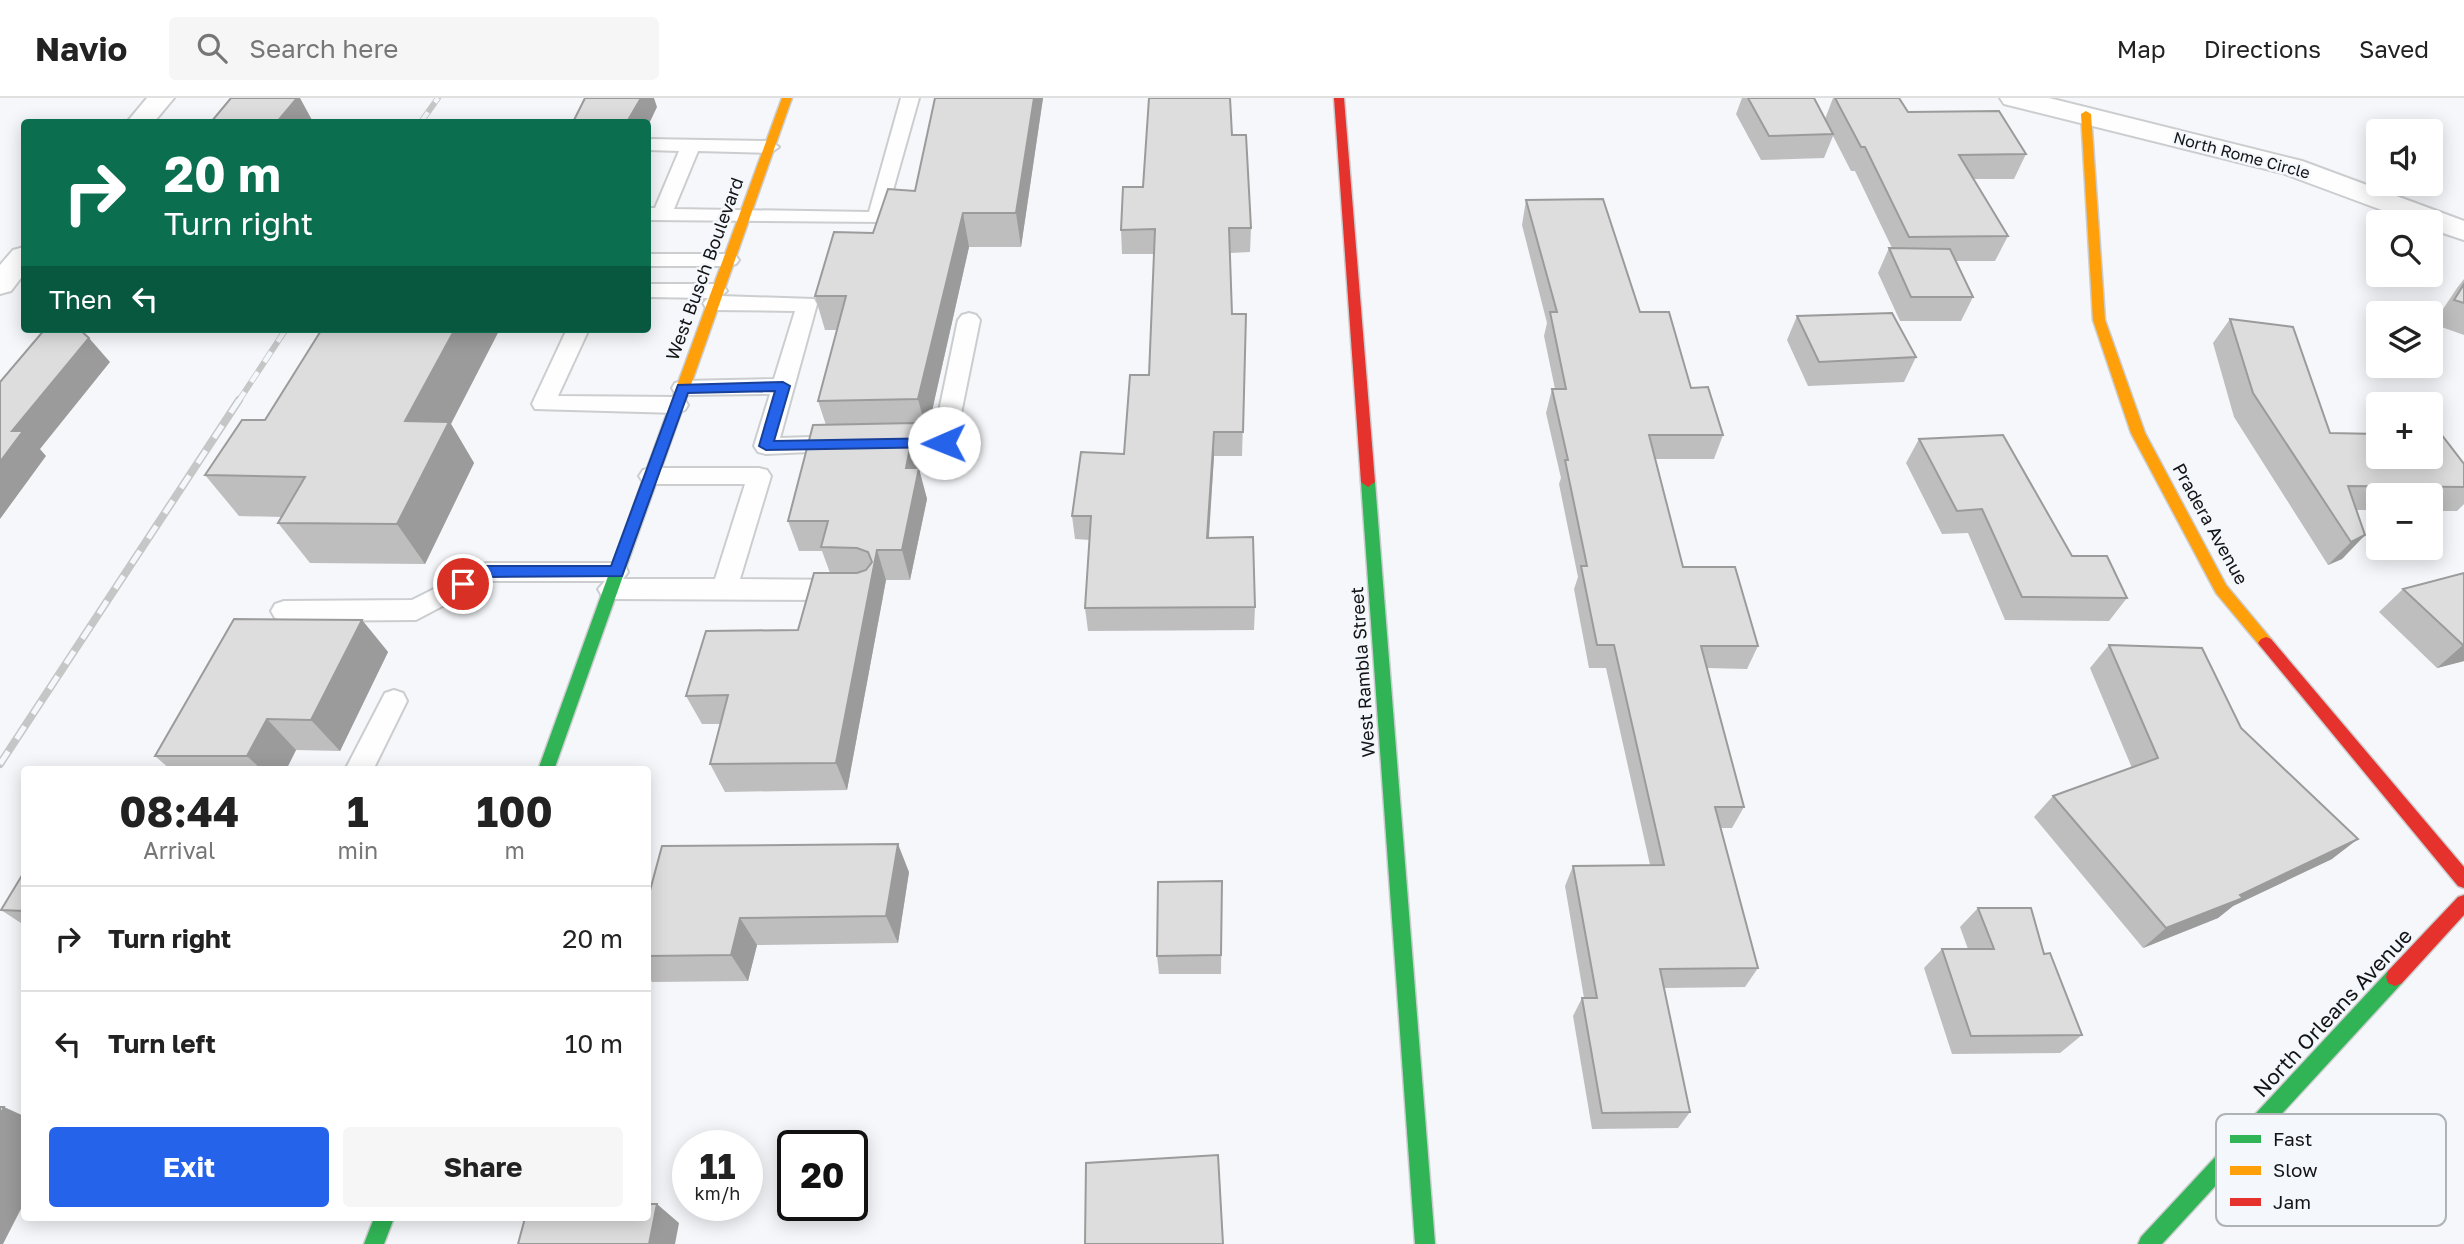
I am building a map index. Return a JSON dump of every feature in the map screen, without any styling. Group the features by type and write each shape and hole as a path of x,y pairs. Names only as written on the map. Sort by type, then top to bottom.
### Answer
{"street":[{"path":"143,119 161,98"},
{"name":"West Busch Boulevard","path":"547,766 788,98"},
{"name":"West Rambla Street","path":"1339,98 1425,1244"},
{"name":"North Rome Circle","path":"2013,98 2292,167 2464,231"},
{"name":"Pradera Avenue","path":"2086,114 2099,320 2138,433 2221,589 2464,880"},
{"path":"0,284 21,260"},
{"name":"North Orleans Avenue","path":"2268,1114 2464,903"},
{"name":"North Orleans Avenue","path":"2148,1244 2216,1171"},
{"path":"374,1244 383,1221"}],"lane":[{"path":"691,146 655,214 877,218 910,98"},
{"path":"651,145 770,147"},
{"path":"651,260 729,260"},
{"path":"651,291 807,304 766,446 944,443 969,320"},
{"path":"576,333 543,404 680,397 783,386"},
{"path":"652,476 760,476 724,588"},
{"path":"284,611 416,610 486,572 724,588 866,590"},
{"path":"361,766 394,701"}],"building":[{"path":"231,98 297,98 280,119 214,119"},
{"path":"585,98 641,98 629,119 574,119"},
{"path":"935,98 1034,98 1016,213 963,213 918,399 818,401 846,296 815,296 834,232 873,233 888,189 915,191"},
{"path":"1149,98 1230,98 1232,135 1246,135 1251,228 1229,228 1232,314 1246,314 1243,432 1214,432 1207,538 1253,537 1255,607 1085,608 1091,516 1072,516 1081,452 1124,454 1130,375 1149,375 1155,229 1121,230 1123,187 1143,187"},
{"path":"1748,98 1814,98 1833,134 1769,136"},
{"path":"1835,98 1899,98 1908,112 1999,111 2026,154 1959,155 2008,236 1909,237 1865,147 1861,147"},
{"path":"1603,199 1640,312 1669,312 1691,388 1708,387 1723,435 1649,435 1683,567 1735,567 1758,646 1701,646 1744,807 1715,807 1758,968 1660,969 1690,1112 1602,1113 1582,998 1597,998 1573,866 1664,865 1614,645 1597,645 1581,566 1587,566 1552,389 1566,389 1550,312 1557,312 1526,200"},
{"path":"1889,248 1950,249 1973,297 1911,297"},
{"path":"2464,284 2464,303 2454,300"},
{"path":"1892,313 1916,357 1819,362 1797,316"},
{"path":"2230,319 2293,327 2330,433 2366,434 2366,469 2443,469 2443,437 2464,464 2464,487 2443,487 2443,483 2366,483 2366,486 2348,486 2365,535 2351,542 2253,393"},
{"path":"42,333 83,333 89,338 12,431 23,431 0,462 0,382"},
{"path":"319,333 453,333 405,421 449,422 397,524 278,523 305,477 205,475 242,420 265,420"},
{"path":"915,423 906,468 919,468 902,550 877,550 836,763 710,764 728,695 686,696 706,631 798,630 814,573 857,573 866,570 872,562 868,552 857,548 821,547 828,521 788,521 813,425"},
{"path":"2003,435 2072,556 2107,556 2127,598 2022,597 1982,509 1957,511 1919,439"},
{"path":"2464,573 2464,645 2463,645 2403,589"},
{"path":"234,619 362,620 311,720 267,719 247,756 155,756"},
{"path":"2109,645 2202,648 2241,728 2358,839 2240,895 2243,898 2166,928 2053,796 2158,758"},
{"path":"898,844 886,916 740,918 731,955 651,956 651,887 662,846"},
{"path":"21,877 21,911 1,910"},
{"path":"1222,881 1221,955 1157,956 1158,882"},
{"path":"1978,908 2031,908 2044,954 2050,953 2082,1035 1971,1036 1942,949 1994,949"},
{"path":"1218,1155 1223,1244 1085,1244 1086,1163"},
{"path":"651,1204 657,1204 649,1244 518,1244 524,1221 651,1221"}],"railway":[{"path":"423,119 438,98"},
{"path":"238,402 283,333"},
{"path":"0,764 239,400"}],"traffic: fast":[{"path":"547,766 674,413"},
{"path":"1368,482 1425,1244"},
{"path":"2268,1114 2395,977"},
{"path":"2148,1244 2216,1170"},
{"path":"374,1244 383,1221"}],"traffic: slow":[{"path":"674,413 787,98"},
{"path":"2086,114 2099,320 2138,433 2221,589 2266,643"}],"traffic: jam":[{"path":"1339,98 1368,482"},
{"path":"2266,643 2464,880"},
{"path":"2395,977 2464,903"}],"route":[{"path":"463,584 486,572 617,572 683,388 783,386 766,446 944,443"}]}
